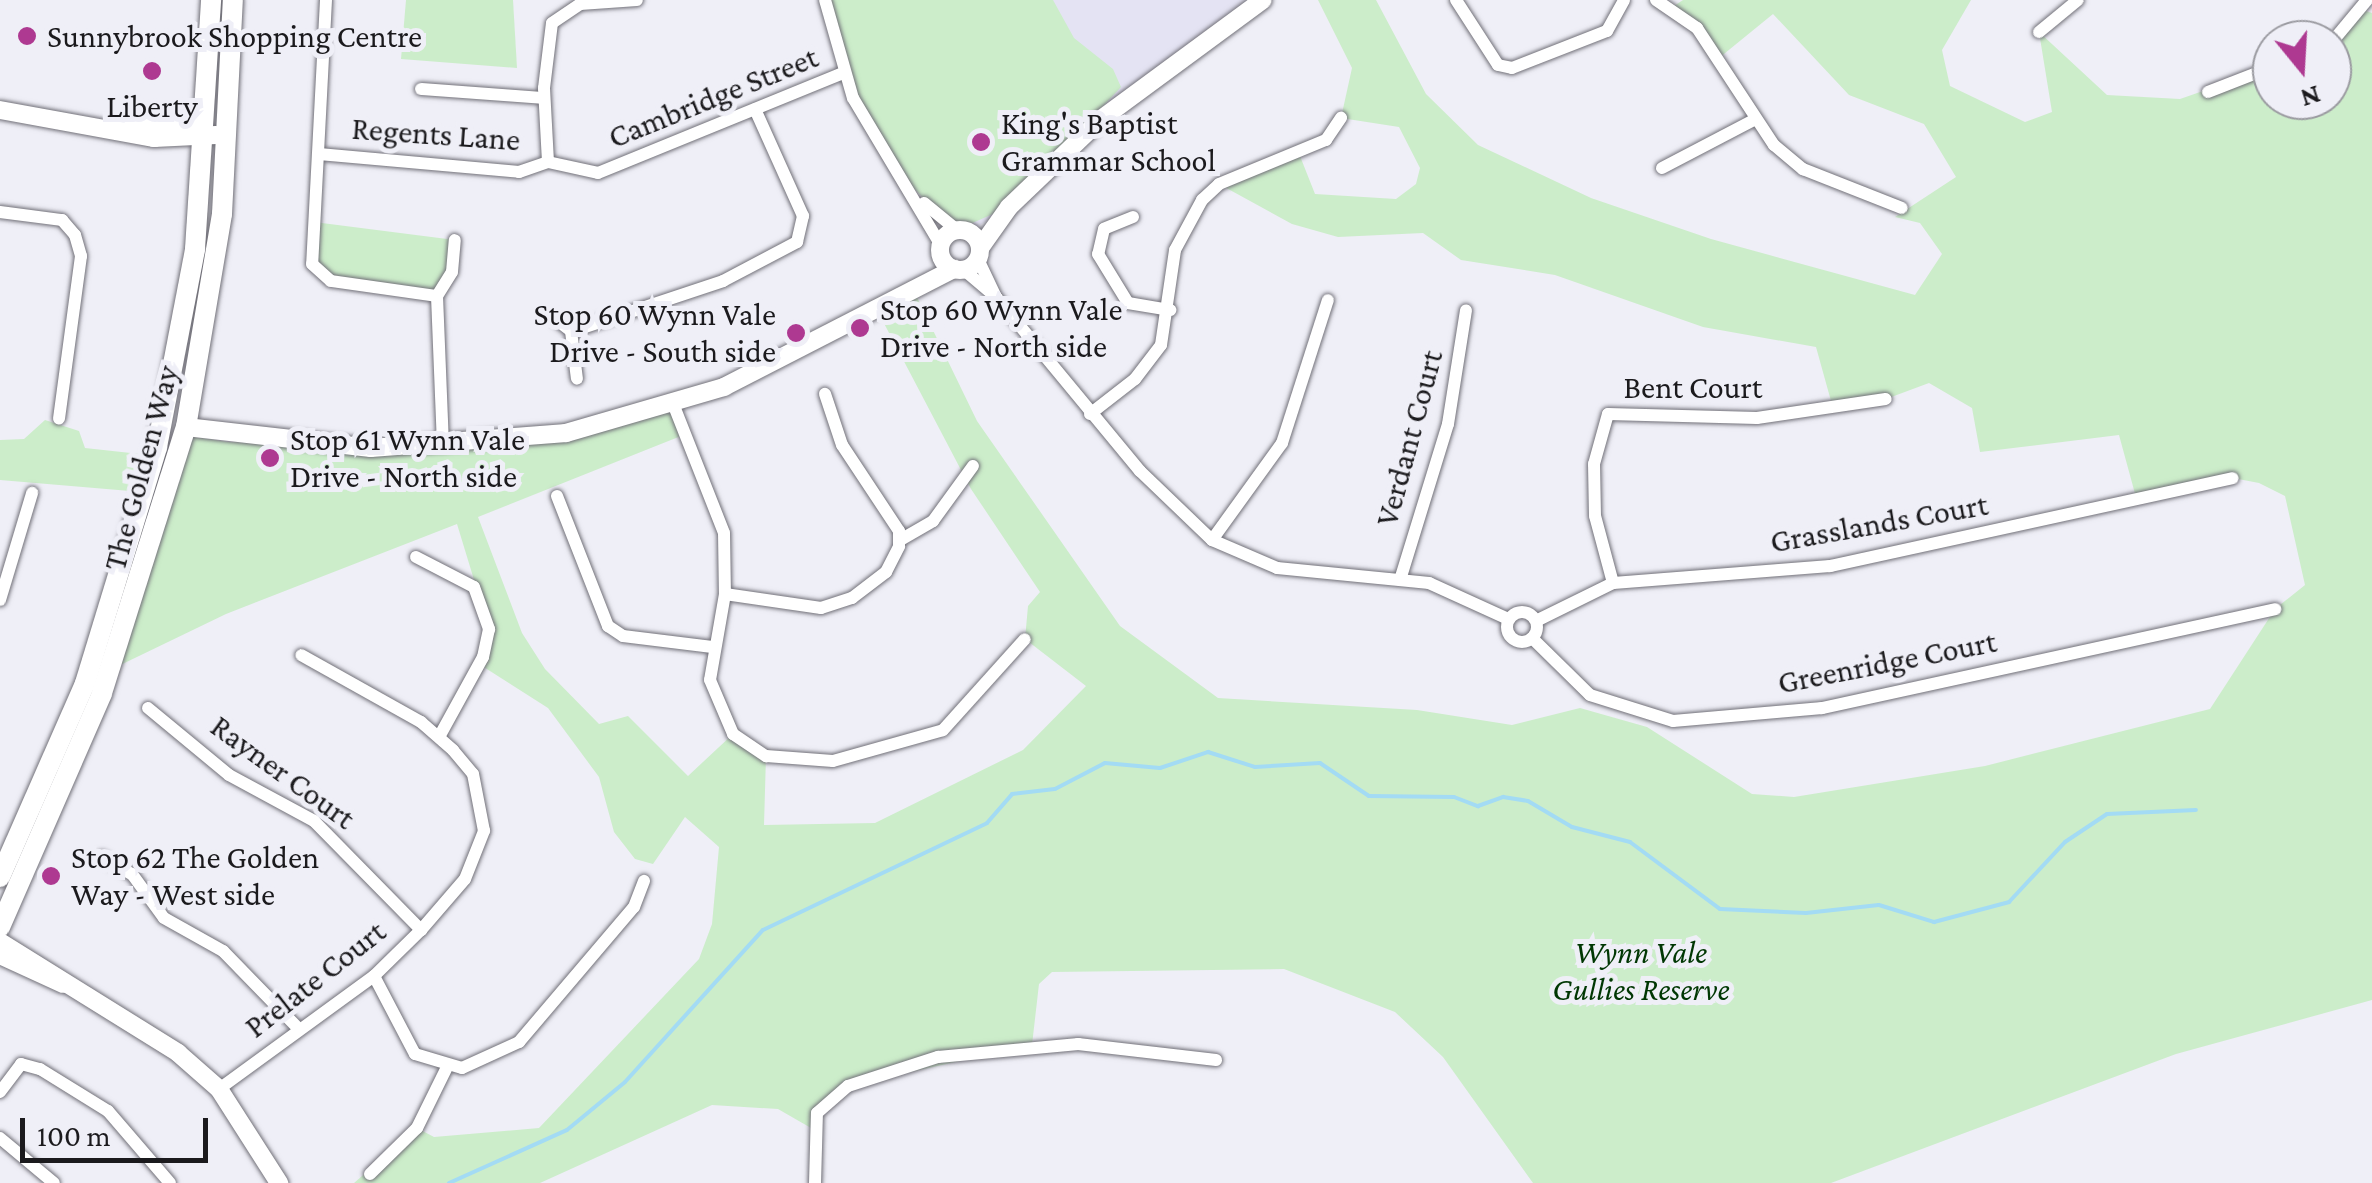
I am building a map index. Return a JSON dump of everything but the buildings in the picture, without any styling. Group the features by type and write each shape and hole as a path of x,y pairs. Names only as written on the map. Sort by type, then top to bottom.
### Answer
{"main road":[{"name":"The Golden Way","path":"0,927 106,682 186,427 210,310 216,134 211,0"},
{"name":"The Golden Way","path":"0,877 85,683 157,447 216,134 233,0"},
{"path":"157,447 186,427 319,445 443,446 544,438 674,406 811,348 906,290 969,261 1009,207 1167,64 1264,0"},
{"path":"0,110 182,141 216,134"},
{"path":"906,290 940,246 961,230 1009,207"},
{"path":"961,230 969,261"},
{"path":"940,246 969,261"},
{"path":"167,401 186,427"},
{"path":"0,942 178,1052 219,1089 279,1183"},
{"path":"0,955 73,987"}],"street":[{"path":"326,0 316,271 331,280 437,296"},
{"path":"548,162 543,98 552,23 564,10 637,0"},
{"path":"825,0 843,73 940,246"},
{"path":"1456,0 1490,55 1512,68 1606,31 1624,0"},
{"path":"1656,0 1697,28 1752,121 1803,169 1902,208"},
{"path":"2039,32 2078,0"},
{"name":"Cambridge Street","path":"548,162 598,174 843,73"},
{"path":"2208,92 2252,75"},
{"path":"421,89 543,98"},
{"path":"571,331 722,282 797,242 803,216 756,109"},
{"path":"1090,414 1151,362 1170,310 1175,250 1202,200 1219,184 1326,140 1341,118"},
{"path":"1662,168 1752,121"},
{"name":"Regents Lane","path":"320,154 519,172 548,162"},
{"path":"914,195 961,230"},
{"path":"0,212 49,216 75,234 80,256 59,419"},
{"path":"1132,218 1104,229 1098,254 1128,304 1170,310"},
{"path":"443,446 437,296 452,272 454,240"},
{"path":"969,261 1090,414 1212,540 1277,568 1449,589 1508,619 1522,612 1538,620 1532,638"},
{"path":"1212,540 1282,443 1328,300"},
{"name":"Verdant Court","path":"1400,580 1448,424 1466,310"},
{"path":"554,318 571,331 577,379"},
{"path":"825,394 842,445 902,539"},
{"name":"Bent Court","path":"1613,583 1595,498 1598,432 1608,414 1758,418 1886,399"},
{"path":"674,406 724,533 726,594 712,648 710,680 734,734 766,756 798,764 943,730 1025,639"},
{"path":"726,594 821,608 852,598 886,572 902,539 934,521 973,466"},
{"name":"Grasslands Court","path":"1538,620 1613,583 1830,566 2233,478"},
{"path":"0,600 32,493"},
{"path":"557,496 608,626 623,636 712,648"},
{"path":"416,557 474,587 488,629 483,657 439,738"},
{"name":"Greenridge Court","path":"1508,619 1512,638 1532,638 1590,695 1673,721 1822,708 2276,609"},
{"name":"Prelate Court","path":"219,1089 296,1026 374,976 465,879 484,831 473,774 439,738 301,654"},
{"name":"Rayner Court","path":"148,708 229,776 314,821 421,930"},
{"path":"102,857 132,874 164,918 224,951 296,1026"},
{"path":"370,1174 417,1128 446,1070 519,1042 634,907 644,881"},
{"path":"374,976 404,1042 446,1070"},
{"path":"815,1183 811,1128 818,1112 848,1086 938,1057 1078,1044 1216,1060"},
{"path":"0,1092 21,1064 108,1110 170,1183"},
{"path":"0,1138 54,1183"}],"shaded area":[{"name":"King's Baptist Grammar School","path":"826,0 1270,0 1192,47 1009,207 969,232 900,177"}],"green space":[{"path":"406,0 513,0 517,68 401,59"},
{"name":"King's Baptist Grammar School","path":"826,0 1053,0 1074,38 1113,69 1121,87 1009,207 954,231 891,164 846,80"},
{"name":"Wynn Vale Gullies Reserve","path":"1318,0 1376,0 1426,94 1478,145 1591,198 1711,239 1915,295 1942,254 1920,223 1895,217 1956,177 1924,124 1849,95 1773,14 1719,58 1671,8 1683,0 1971,0 1942,50 1950,86 2025,122 2052,112 2039,32 2107,95 2180,99 2252,74 2252,120 2352,120 2352,21 2363,10 2372,13 2372,1000 2176,1054 1831,1183 1533,1183 1443,1057 1395,1012 1284,969 1052,972 1039,984 1032,1045 848,1086 811,1128 778,1109 712,1105 540,1183 354,1183 417,1128 434,1137 539,1128 699,959 712,924 719,847 685,817 653,864 635,859 614,832 599,777 548,708 479,664 489,629 457,524 226,614 110,670 186,427 196,437 228,442 452,446 674,406 686,434 478,517 522,633 545,669 599,724 628,716 688,776 733,734 766,756 764,825 875,823 1023,750 1086,686 1025,639 1028,606 1040,592 971,489 877,310 912,287 977,421 1120,626 1218,698 1417,710 1512,725 1580,708 1647,727 1752,794 1794,797 1985,766 2210,709 2275,609 2305,585 2285,496 2259,483 2233,478 2137,501 2119,435 1980,452 1972,408 1929,383 1886,399 1831,401 1816,347 1703,327 1555,275 1461,260 1423,233 1338,237 1292,224 1219,184 1298,151 1315,194 1396,199 1416,184 1420,168 1399,127 1341,118 1352,68"},
{"path":"314,222 455,240 450,277 437,296 331,281 311,253"},
{"path":"45,420 79,431 85,448 140,454 130,491 0,480 0,440 24,439"}],"waterway":[{"path":"449,1183 567,1130 625,1082 763,930 987,823 1012,794 1055,789 1105,763 1160,768 1208,752 1255,767 1320,763 1369,796 1454,797 1478,806 1503,797 1528,801 1572,827 1630,842 1720,909 1806,913 1879,905 1934,922 2009,902 2065,842 2107,814 2196,810"}],"place":[{"name":"Sunnybrook Shopping Centre","path":"27,36"},
{"name":"Liberty","path":"152,71"},
{"name":"King's Baptist Grammar School","path":"981,142"},
{"name":"Stop 60 Wynn Vale Drive - North side","path":"860,328"},
{"name":"Stop 60 Wynn Vale Drive - South side","path":"796,333"},
{"name":"Stop 61 Wynn Vale Drive - North side","path":"270,458"},
{"name":"Stop 62 The Golden Way - West side","path":"51,876"}]}
